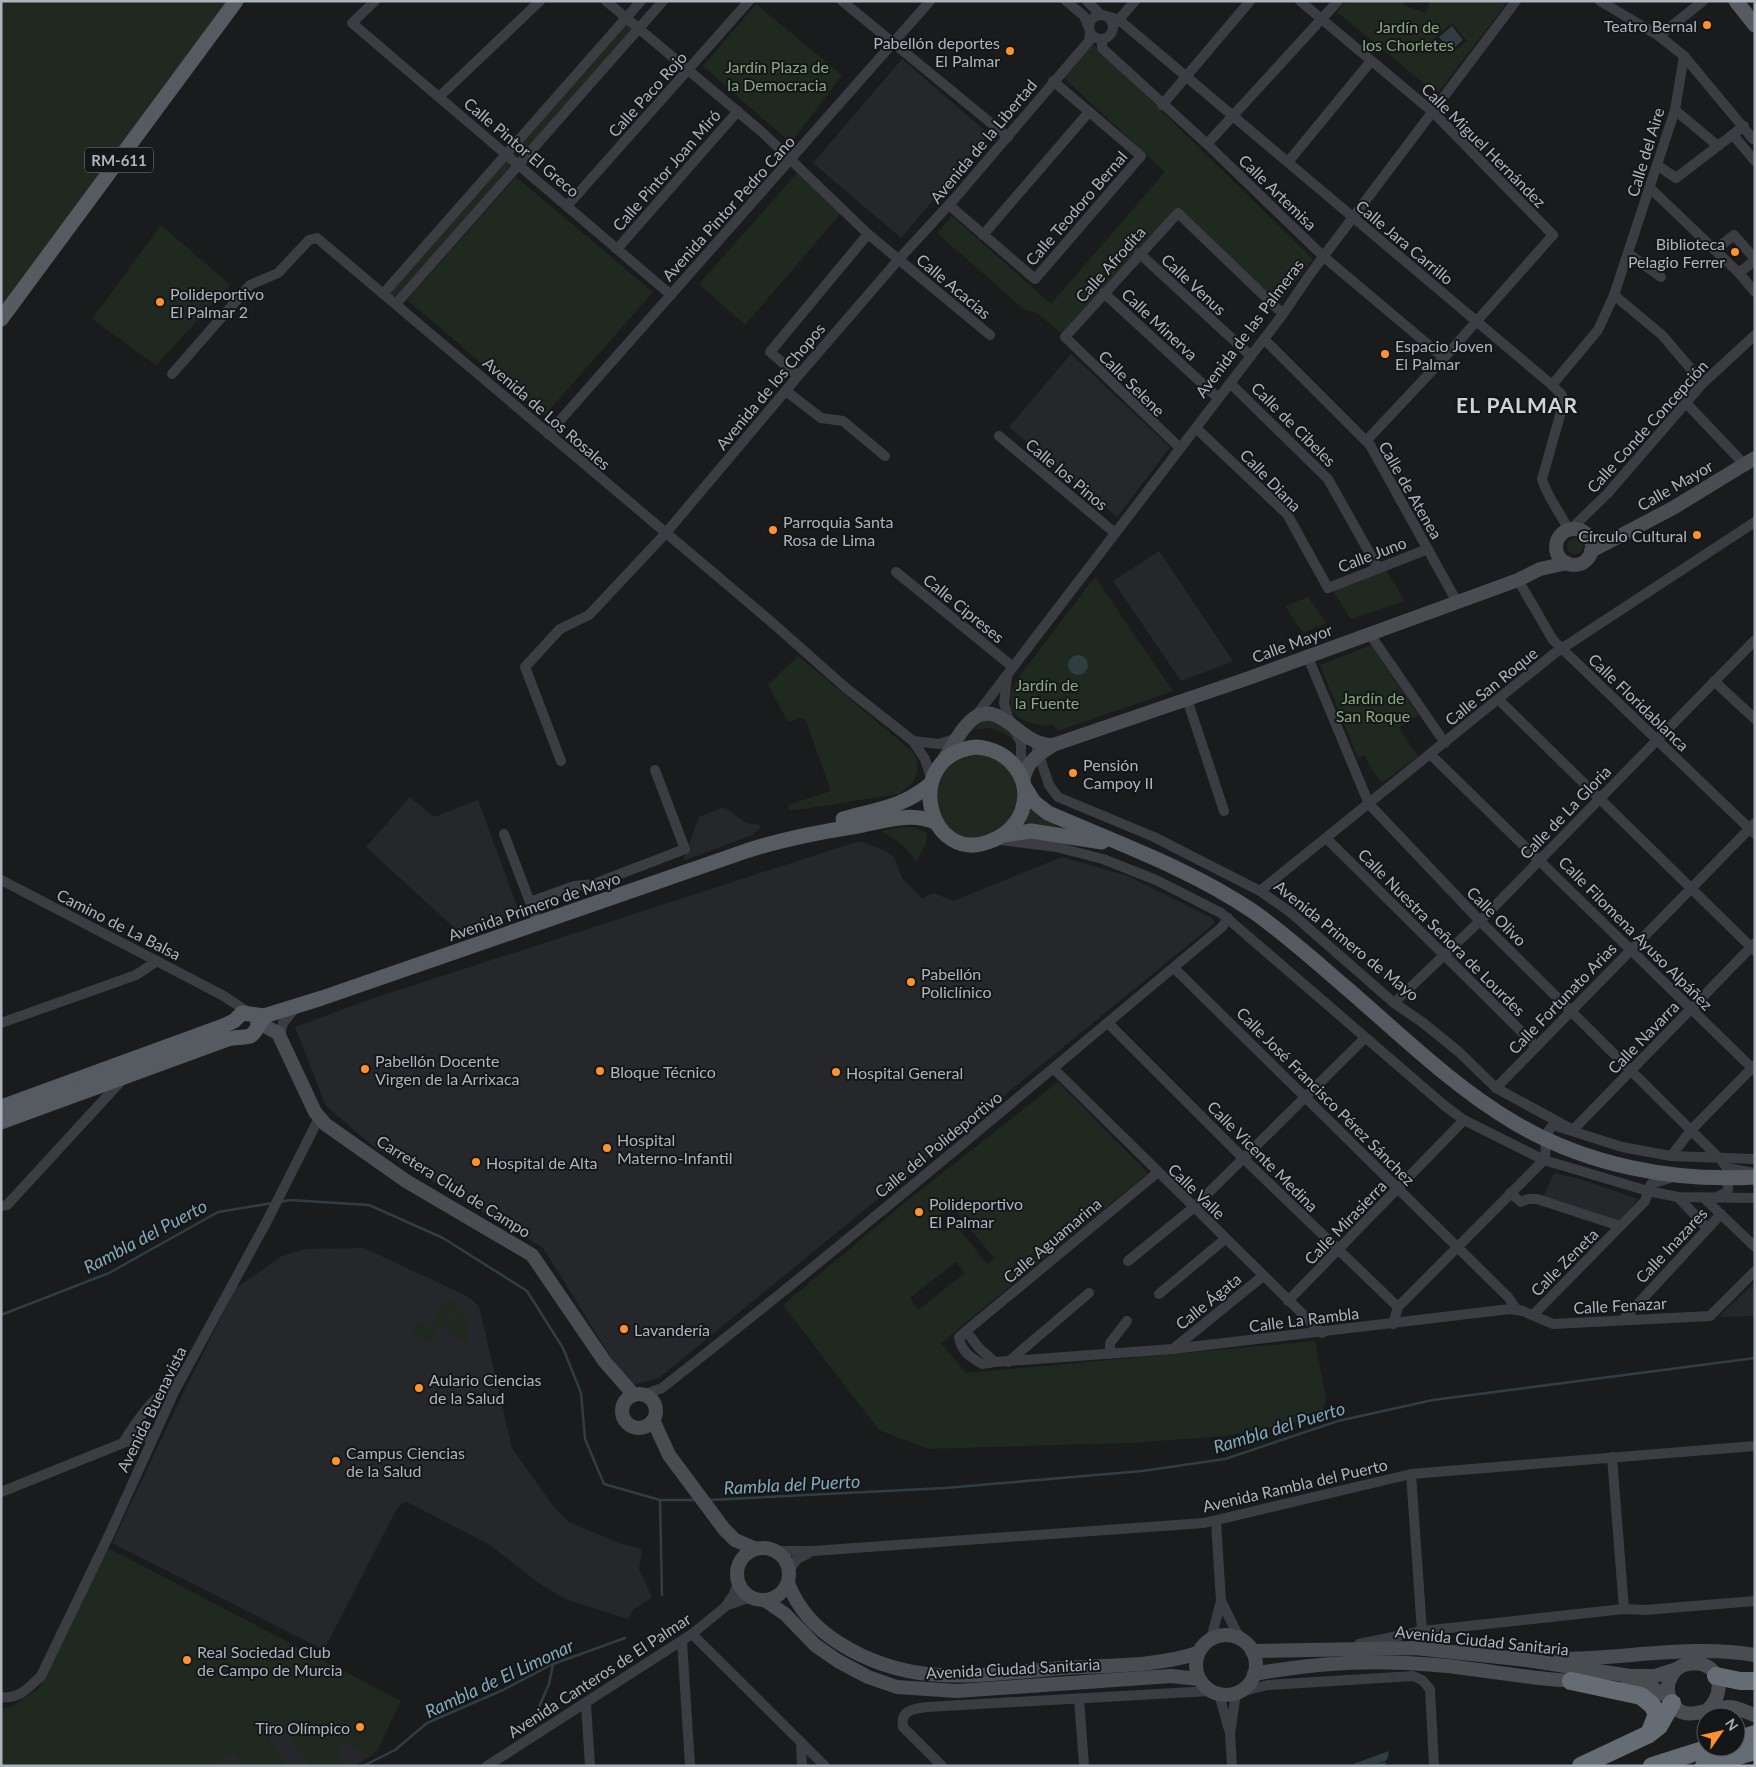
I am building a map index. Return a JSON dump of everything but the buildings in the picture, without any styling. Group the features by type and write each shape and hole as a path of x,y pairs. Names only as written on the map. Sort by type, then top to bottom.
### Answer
{"highway":[{"path":"1718,1680 1755,1681"},
{"path":"1571,1681 1641,1696 1652,1705 1658,1714 1649,1734"},
{"path":"1581,1766 1649,1734 1659,1726 1671,1700"},
{"path":"1704,1766 1755,1751"},
{"path":"1652,1766 1696,1752"}],"main road":[{"name":"RM-611","path":"1,319 236,1"},
{"path":"1736,1 1755,25"},
{"path":"1121,845 1031,831 998,838 977,845 961,844 948,837 937,823 930,802 931,782 940,764 960,750 984,748 1007,757 1034,802 1048,813 1121,845 1205,884 1252,911 1294,943 1465,1088 1514,1123 1545,1138 1615,1164 1676,1176 1727,1179 1755,1177"},
{"name":"Avenida Primero de Mayo","path":"814,832 849,817 902,804 931,782"},
{"path":"998,838 1013,826 1021,814 1024,802 1023,782"},
{"name":"Avenida Primero de Mayo","path":"255,1024 299,1005 731,855 814,832 908,817 925,818 937,823"},
{"path":"1,1122 228,1039 255,1024"},
{"path":"1,1107 255,1024"}],"street":[{"name":"Calle Pintor El Greco","path":"375,1 352,23 671,294"},
{"path":"439,97 540,1"},
{"name":"Calle Acacias","path":"606,1 738,111 792,159 868,234 990,335"},
{"path":"384,294 642,1"},
{"path":"396,304 663,1"},
{"name":"Calle Paco Rojo","path":"567,206 689,71 749,1"},
{"path":"842,1 1008,137"},
{"name":"Avenida Pintor Pedro Cano","path":"548,434 930,1"},
{"name":"Calle Artemisa","path":"1066,1 1084,16 1093,36 1102,48 1162,105 1207,144 1324,257 1444,358"},
{"path":"1110,19 1111,35 1093,36 1092,19 1110,19 1135,1"},
{"path":"1162,105 1250,1"},
{"name":"Calle Miguel Hernández","path":"1300,1 1434,113 1553,235 1475,321"},
{"path":"1207,144 1338,1"},
{"name":"Avenida de las Palmeras","path":"940,764 972,719 1283,314 1516,1"},
{"path":"1600,1 1659,36 1684,56 1754,138 1744,148"},
{"path":"1659,36 1703,1"},
{"name":"Calle Jara Carrillo","path":"1090,2 1288,162 1562,395 1563,405 1542,480 1545,489 1561,514 1580,535"},
{"name":"Avenida de la Libertad","path":"899,259 949,205 1093,36"},
{"name":"Calle del Aire","path":"1552,385 1598,330 1614,295 1674,110 1684,56"},
{"path":"1288,162 1371,61"},
{"path":"949,205 984,235 1089,112 1053,81"},
{"path":"1674,110 1718,146"},
{"name":"Calle Pintor Joan Miró","path":"617,248 738,111"},
{"name":"Calle Teodoro Bernal","path":"984,235 1035,279 1141,156 1089,112"},
{"path":"1657,165 1676,178 1744,126"},
{"path":"1733,135 1755,161"},
{"path":"1650,188 1715,250 1755,292"},
{"name":"Calle Afrodita","path":"1064,337 1139,253 1178,213 1283,314"},
{"path":"798,376 770,352 868,234"},
{"path":"1715,250 1734,235 1755,259 1739,274"},
{"name":"Avenida de Los Rosales","path":"172,374 250,285 278,274 308,240 317,238 665,534 761,613 846,688 913,741 925,759 931,782"},
{"name":"Calle Venus","path":"1139,253 1251,356"},
{"path":"1628,254 1661,277"},
{"name":"Avenida de los Chopos","path":"561,761 525,667 560,629 589,615 665,534 899,259"},
{"name":"Calle Minerva","path":"1104,292 1218,398"},
{"path":"1614,295 1662,335 1703,383"},
{"path":"1366,441 1444,358 1475,321"},
{"name":"Calle Conde Concepción","path":"1580,535 1584,516 1608,493 1703,383 1755,335"},
{"name":"Calle Selene","path":"1064,337 1180,448"},
{"name":"Calle de Atenea","path":"1264,339 1366,441 1457,602"},
{"name":"Calle de Cibeles","path":"1230,383 1328,479 1378,568"},
{"path":"786,390 821,418 843,422 885,456"},
{"path":"1686,403 1750,461"},
{"name":"Calle Diana","path":"1196,428 1287,514 1328,588"},
{"name":"Calle los Pinos","path":"999,436 1116,533"},
{"name":"Calle Mayor","path":"1580,535 1612,541 1750,461"},
{"name":"Calle San Roque","path":"1260,891 1445,744 1561,648 1755,522"},
{"path":"1580,535 1589,556 1580,564 1567,563 1558,555 1556,548 1558,537 1580,535"},
{"name":"Calle Mayor","path":"1540,568 1556,548"},
{"name":"Calle Juno","path":"1328,588 1428,549"},
{"name":"Calle Mayor","path":"1023,782 1028,767 1038,754 1053,745 1518,580 1540,568 1567,563"},
{"name":"Calle Cipreses","path":"896,572 1010,671"},
{"name":"Calle Floridablanca","path":"1518,580 1553,640 1753,829"},
{"path":"1369,633 1445,744"},
{"name":"Calle de La Gloria","path":"1394,1003 1480,921 1598,798 1755,640"},
{"name":"Calle Olivo","path":"1307,656 1370,804 1480,921 1571,1009 1720,1159"},
{"path":"1010,671 1004,703 1023,750 1023,782"},
{"path":"1714,680 1755,719"},
{"path":"1187,699 1224,811"},
{"path":"1499,700 1690,889 1753,947"},
{"path":"972,719 983,715 994,715 1003,718 1029,739 1040,744 1053,745"},
{"path":"913,741 939,744 958,738"},
{"name":"Avenida Primero de Mayo","path":"1029,739 1038,754 1049,785 1063,800 1109,817 1260,891 1290,912 1394,1003 1422,1022 1458,1052 1496,1088 1573,1130"},
{"name":"Calle Filomena Ayuso Alpáñez","path":"1431,755 1754,1068"},
{"path":"530,902 574,886 594,884 686,849 656,770"},
{"name":"Calle Fortunato Arias","path":"1496,1088 1631,948 1753,829"},
{"path":"504,834 538,923"},
{"path":"998,838 1041,844 1103,859 1173,888 1228,918 1365,1038 1464,1120 1544,1160 1648,1191 1678,1197 1710,1199 1755,1198"},
{"name":"Calle Nuestra Señora de Lourdes","path":"1327,839 1536,1046"},
{"name":"Camino de La Balsa","path":"1,880 222,994 255,1024"},
{"name":"Calle del Polideportivo","path":"639,1398 662,1388 1054,1069 1222,927 1228,918"},
{"name":"Calle Navarra","path":"1573,1130 1753,947"},
{"path":"1,1023 136,975 157,961"},
{"name":"Calle José Francisco Pérez Sánchez","path":"1174,968 1307,1096 1512,1302 1517,1310"},
{"path":"255,1024 285,1020 299,1005"},
{"name":"Calle Vicente Medina","path":"1108,1023 1243,1158 1398,1307"},
{"name":"Carretera Club de Campo","path":"255,1024 319,1118 406,1180 532,1255 617,1378 639,1398"},
{"path":"1128,1261 1193,1208 1365,1038"},
{"path":"1671,1156 1692,1129 1754,1068"},
{"name":"Calle Valle","path":"1054,1069 1157,1173 1322,1333"},
{"path":"1,1206 7,1205 126,1076"},
{"name":"Avenida Buenavista","path":"1,1697 11,1698 23,1692 41,1676 110,1534 175,1390 292,1174 319,1118"},
{"name":"Calle Mirasierra","path":"1288,1301 1464,1120"},
{"name":"Avenida Primero de Mayo","path":"1545,1138 1553,1125 1622,1147 1671,1156 1755,1159"},
{"path":"1393,1324 1398,1307 1544,1160 1546,1152 1545,1138"},
{"path":"1720,1159 1727,1179 1742,1198"},
{"name":"Calle Aguamarina","path":"966,1331 1157,1173"},
{"path":"1710,1199 1727,1179 1755,1173"},
{"path":"1648,1191 1651,1184 1676,1176"},
{"name":"Calle Zeneta","path":"1393,1324 1517,1310 1532,1315 1645,1201 1648,1191"},
{"path":"1510,1194 1521,1202 1528,1199 1537,1199 1620,1226"},
{"path":"1678,1197 1707,1228"},
{"path":"1710,1199 1721,1214 1755,1247"},
{"name":"Calle Inazares","path":"1623,1320 1721,1214"},
{"path":"1159,1294 1226,1239"},
{"name":"Calle Fenazar","path":"1532,1315 1552,1324 1710,1316 1755,1271"},
{"name":"Calle Ágata","path":"1173,1349 1263,1276"},
{"path":"1008,1362 1088,1293"},
{"path":"1110,1354 1110,1343 1127,1321"},
{"name":"Calle La Rambla","path":"966,1331 959,1337 961,1346 970,1357 982,1364 1173,1349 1393,1324"},
{"path":"123,1443 156,1399 166,1388 179,1381 175,1390"},
{"path":"638,1428 645,1427 653,1420 655,1413 639,1398 622,1411 624,1419 629,1425 638,1428 669,1455"},
{"path":"653,1420 669,1455 721,1526 735,1540 756,1549"},
{"path":"1,1492 123,1443 154,1434"},
{"name":"Avenida Rambla del Puerto","path":"776,1551 812,1552 1216,1521 1411,1474 1755,1446"},
{"path":"1612,1457 1624,1608"},
{"path":"1411,1474 1422,1631"},
{"path":"1216,1521 1221,1601 1211,1639 1198,1653 1196,1666 1199,1679 1214,1692 1230,1734"},
{"path":"721,1526 730,1544 744,1592 760,1600 782,1593 797,1559 812,1552"},
{"path":"738,1576 746,1555 756,1549 766,1548 776,1551 785,1559 789,1577"},
{"name":"Avenida Canteros de El Palmar","path":"487,1766 692,1634 724,1607 734,1594 738,1576"},
{"name":"Avenida Ciudad Sanitaria","path":"789,1577 801,1609 823,1632 873,1662 904,1671 957,1675 1150,1662 1198,1653"},
{"name":"Avenida Canteros de El Palmar","path":"724,1607 740,1600 760,1600"},
{"name":"Avenida Ciudad Sanitaria","path":"760,1600 785,1614 811,1641 838,1661 868,1677 897,1687 958,1691 1171,1676 1199,1679"},
{"path":"1341,1648 1422,1631 1624,1608 1645,1610 1755,1600"},
{"path":"1221,1601 1240,1639 1252,1651 1256,1666 1249,1684 1238,1692 1230,1734 1232,1766"},
{"path":"692,1634 825,1766"},
{"path":"1211,1639 1223,1636 1240,1639"},
{"path":"682,1641 690,1766"},
{"name":"Avenida Ciudad Sanitaria","path":"1252,1651 1415,1648 1527,1660 1630,1676 1655,1676 1677,1669"},
{"path":"1527,1660 1593,1659 1709,1650 1755,1655"},
{"name":"Avenida Ciudad Sanitaria","path":"1254,1674 1283,1668 1377,1662 1412,1663 1571,1681 1632,1683 1652,1688 1671,1700"},
{"path":"1696,1714 1684,1712 1671,1700 1669,1681 1677,1669 1694,1663 1710,1669 1732,1698 1754,1715"},
{"path":"942,1766 903,1727 902,1719 905,1713 911,1709 1238,1692 1268,1685 1403,1675 1422,1680 1430,1688 1434,1766"},
{"path":"1710,1707 1717,1700 1718,1680"},
{"path":"1079,1699 1084,1766"},
{"path":"586,1704 590,1766"},
{"path":"801,1742 802,1766"}],"shaded area":[{"path":"1452,26 1463,40 1450,51 1439,37"},
{"path":"902,59 989,134 901,238 813,163"},
{"path":"1071,354 1170,447 1117,517 1009,427"},
{"path":"1159,551 1233,661 1181,681 1113,581"},
{"path":"1078,655 1085,658 1088,665 1085,672 1078,675 1071,672 1068,665 1071,658"},
{"path":"410,797 434,817 478,800 520,914 461,934 366,847"},
{"path":"724,807 746,823 762,825 752,835 683,861 699,817"},
{"path":"859,841 886,851 894,857 902,878 922,898 934,893 953,901 1062,857 1128,876 1212,918 1215,923 659,1378 629,1386 543,1248 374,1147 326,1106 295,1027 371,999"},
{"path":"1554,1173 1580,1179 1638,1199 1618,1222 1543,1197"},
{"name":"Campus Ciencias de la Salud","path":"364,1248 467,1296 479,1306 512,1448 554,1507 569,1522 619,1543 642,1549 639,1569 652,1597 633,1610 628,1619 565,1599 540,1584 490,1545 407,1502 401,1504 395,1512 324,1650 112,1543 185,1389 236,1288 282,1256 305,1249"},
{"path":"1755,1282 1755,1316 1719,1317"},
{"path":"290,1710 371,1756 353,1766 179,1766 206,1723 244,1762 269,1738 266,1733"},
{"path":"1389,1751 1387,1760 1377,1764 1386,1762 1385,1766 1353,1764"}],"green space":[{"path":"1,1 229,1 1,310"},
{"name":"Jardín de los Chorletes","path":"1346,1 1404,1 1403,5 1426,13 1430,1 1508,1 1437,94 1337,12","holes":["1452,23 1467,41 1450,55 1435,37"]},
{"name":"Jardín Plaza de la Democracia","path":"756,4 842,75 791,143 703,66"},
{"path":"628,24 633,29 520,157 514,152"},
{"path":"1093,44 1313,259 1278,304 1179,209 1063,335 1037,313 1025,310 937,233 952,216 1051,304 1165,172 1063,77"},
{"path":"507,160 512,164 396,299 389,293"},
{"path":"799,171 843,211 745,325 699,284"},
{"path":"516,177 653,292 544,416 407,300"},
{"name":"Polideportivo El Palmar 2","path":"161,225 230,285 156,365 92,319"},
{"path":"1575,538 1581,540 1583,546 1581,552 1575,554 1569,552 1567,546 1569,540"},
{"path":"1386,570 1405,601 1351,619 1333,591"},
{"name":"Jardín de la Fuente","path":"1095,577 1173,691 1058,731 1053,724 1029,723 1022,720 1012,709 1010,701 1013,686"},
{"path":"1308,597 1326,623 1303,633 1285,606"},
{"name":"Jardín de San Roque","path":"1371,645 1418,715 1399,728 1418,756 1382,783 1370,767 1365,755 1358,758 1320,665"},
{"path":"798,656 913,752 917,765 916,776 904,790 898,794 790,811 788,805 831,791 806,721 801,718 788,722 768,685"},
{"path":"985,719 1003,722 1019,745 1009,736 991,728 972,730"},
{"path":"982,754 993,757 1003,763 1013,775 1017,790 1016,806 1013,814 1003,826 986,835 968,837 953,831 943,819 938,804 939,787 946,771 960,760"},
{"path":"1031,810 1056,824 1055,827 1025,824"},
{"path":"902,827 915,827 927,833 926,844 916,861 904,846 881,831"},
{"path":"1058,1082 1148,1173 941,1343 966,1373 1315,1341 1326,1398 1322,1417 1226,1436 1129,1443 928,1449 879,1430 783,1305 903,1204","holes":["952,1206 961,1218 944,1232 935,1220","966,1224 994,1258 987,1264 960,1230","956,1262 965,1273 918,1310 910,1298"]},
{"path":"449,1298 459,1304 441,1329 432,1325"},
{"path":"460,1310 462,1310 467,1322 469,1345 447,1331"},
{"path":"417,1321 437,1332 432,1343 411,1332"},
{"name":"Real Sociedad Club de Campo de Murcia","path":"108,1548 401,1701 377,1751 371,1756 344,1741 338,1749 341,1762 334,1766 310,1766 285,1726 280,1729 277,1724 266,1734 286,1766 247,1766 234,1751 210,1766 1,1766 1,1709 11,1707 39,1688"}],"waterway":[{"name":"Rambla del Puerto","path":"280,1202 290,1200 369,1205 443,1238 527,1291 563,1348 581,1393 585,1439 604,1484 660,1500 697,1500"},
{"name":"Rambla del Puerto","path":"1,1315 109,1273 218,1212 273,1203"},
{"name":"Rambla del Puerto","path":"710,1500 945,1488 1142,1471 1225,1459 1338,1421 1433,1400 1755,1358"},
{"name":"Rambla de El Limonar","path":"660,1500 662,1595"},
{"name":"Rambla de El Limonar","path":"363,1766 395,1750 427,1723 503,1690 553,1664 625,1638"},
{"path":"539,1707 549,1684 553,1664"}],"place":[{"name":"Teatro Bernal","path":"1707,25"},
{"name":"Pabellón deportes El Palmar","path":"1010,51"},
{"name":"Biblioteca Pelagio Ferrer","path":"1735,252"},
{"name":"Polideportivo El Palmar 2","path":"160,302"},
{"name":"Espacio Joven El Palmar","path":"1385,354"},
{"name":"Parroquia Santa Rosa de Lima","path":"773,530"},
{"name":"Círculo Cultural","path":"1697,535"},
{"name":"Pensión Campoy II","path":"1073,773"},
{"name":"Pabellón Policlínico","path":"911,982"},
{"name":"Pabellón Docente Virgen de la Arrixaca","path":"365,1069"},
{"name":"Bloque Técnico","path":"600,1071"},
{"name":"Hospital General","path":"836,1072"},
{"name":"Hospital Materno-Infantil","path":"607,1148"},
{"name":"Hospital de Alta","path":"476,1162"},
{"name":"Polideportivo El Palmar","path":"919,1212"},
{"name":"Lavandería","path":"624,1329"},
{"name":"Aulario Ciencias de la Salud","path":"419,1388"},
{"name":"Campus Ciencias de la Salud","path":"336,1461"},
{"name":"Real Sociedad Club de Campo de Murcia","path":"187,1660"},
{"name":"Tiro Olímpico","path":"360,1727"}],"district":[{"name":"EL PALMAR","path":"1517,404"}]}
